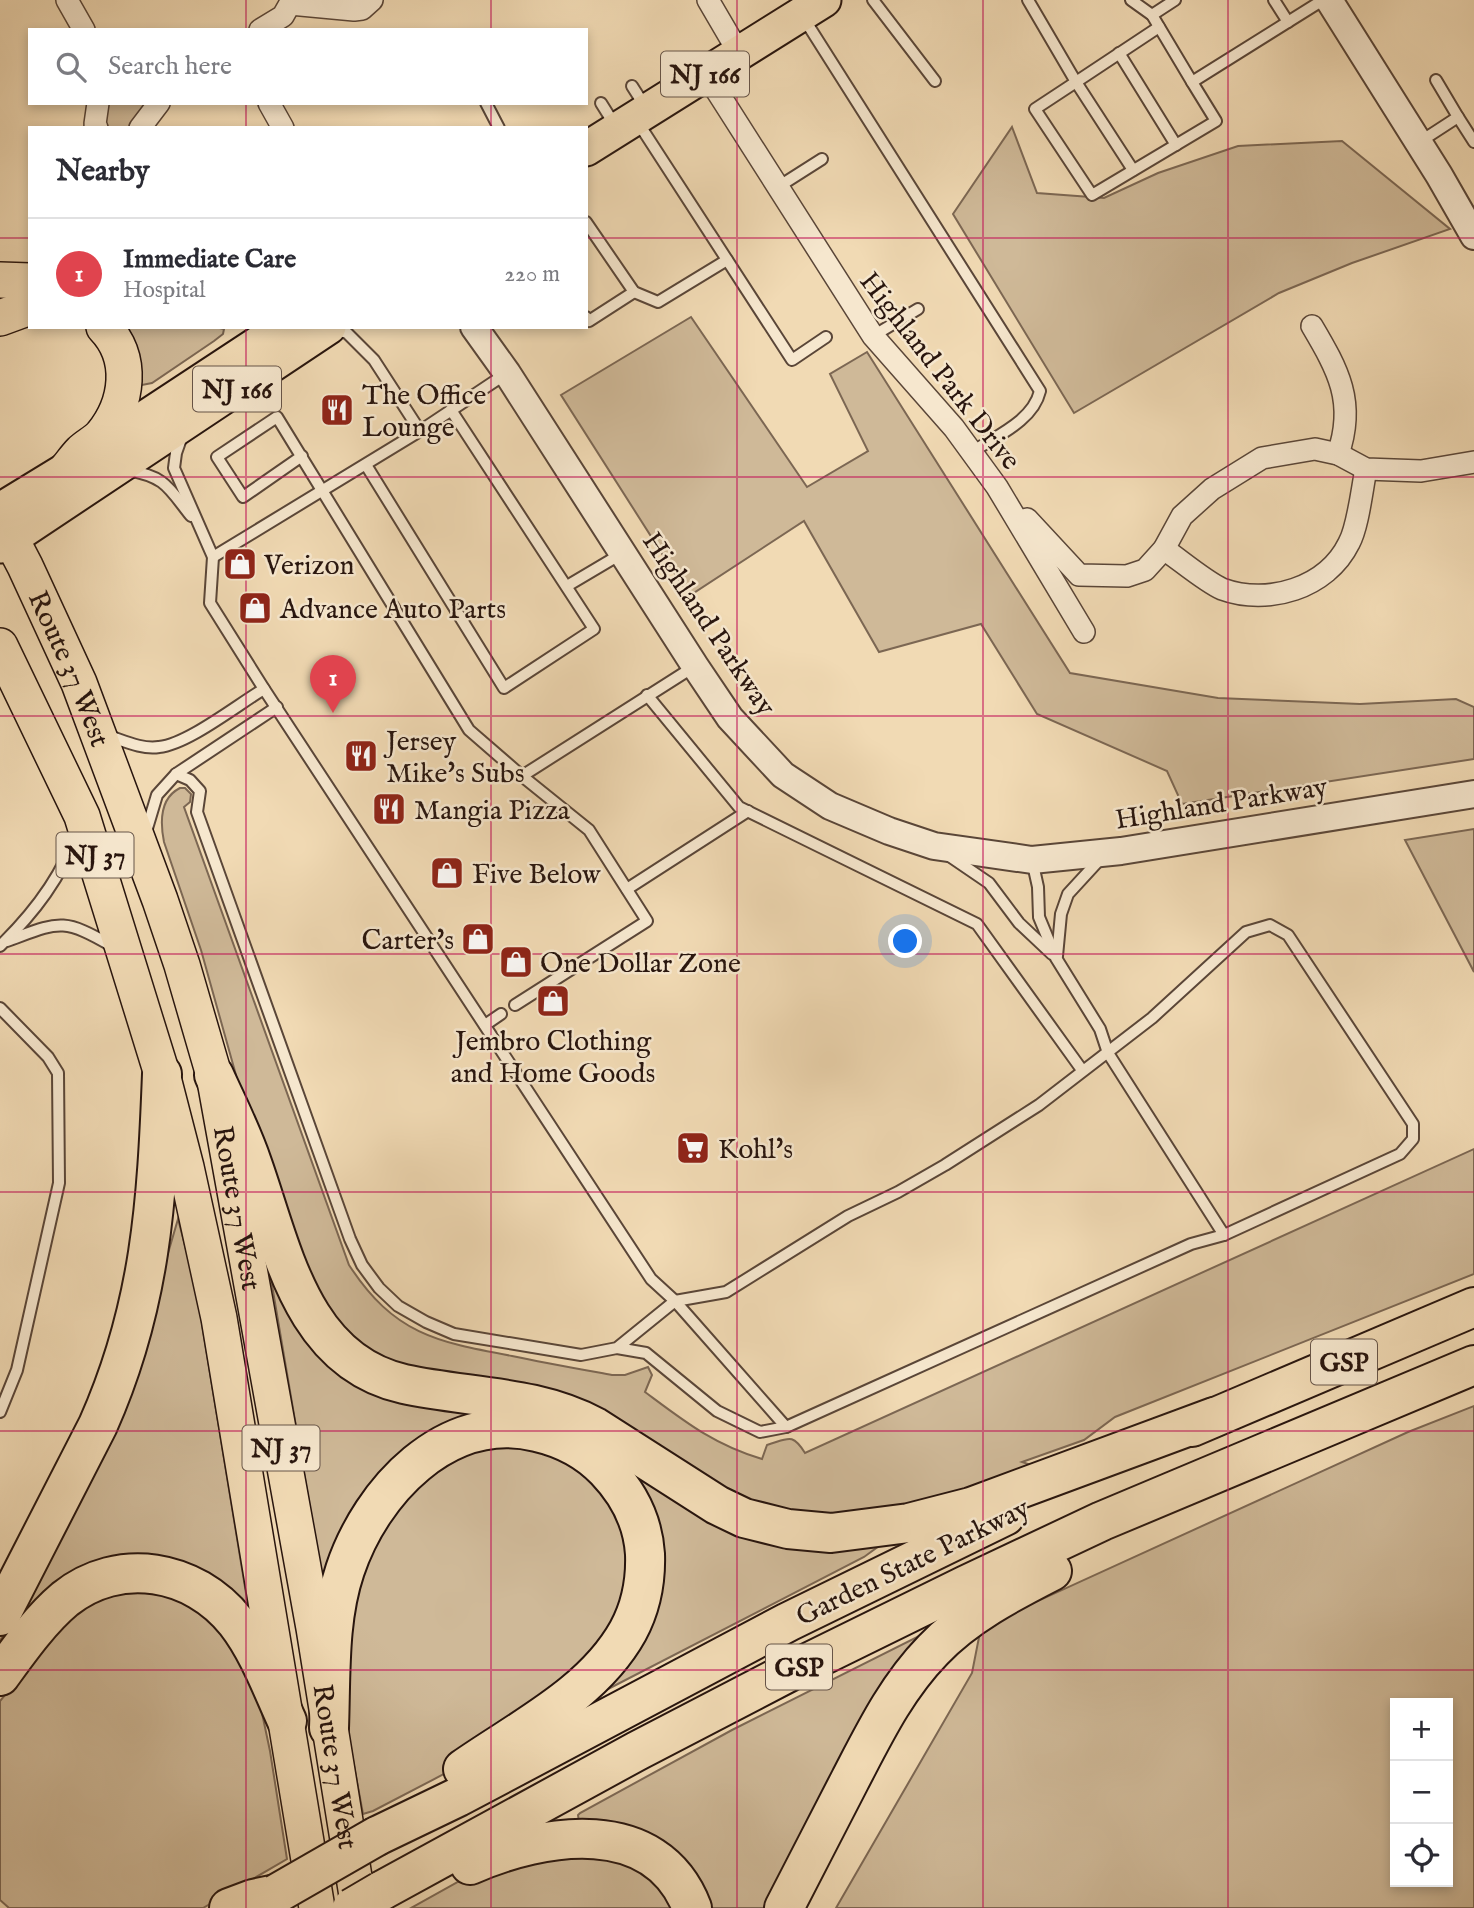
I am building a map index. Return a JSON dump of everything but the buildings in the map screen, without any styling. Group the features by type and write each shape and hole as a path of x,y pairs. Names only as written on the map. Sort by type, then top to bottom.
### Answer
{"highway":[{"path":"0,280 28,281"},
{"path":"0,318 28,308"},
{"path":"67,469 81,452 102,436 123,396 123,358 114,338 106,329"},
{"name":"Route 37 West","path":"3,528 25,566 79,683 182,965 214,1075 314,1628 329,1728 364,1902"},
{"name":"Route 37 West","path":"0,646 82,816 162,1074 186,1167 219,1318 317,1908"},
{"path":"0,693 0,709"},
{"path":"0,1616 98,1425 116,1384 131,1336 144,1288 152,1234 157,1189 162,1074"},
{"path":"214,1075 252,1161 289,1272 319,1325 348,1358 391,1381 536,1405 576,1417 717,1505 752,1521 788,1529 831,1532 909,1523 971,1507 1214,1416"},
{"name":"Garden State Parkway","path":"229,1908 253,1899 265,1901 377,1836 458,1797 581,1729 788,1622 1109,1465 1214,1416 1474,1307"},
{"name":"Garden State Parkway","path":"364,1902 637,1751 789,1672 1101,1521 1474,1366"},
{"path":"329,1728 335,1613 344,1573 371,1513 389,1489 410,1469 441,1447 465,1436 492,1430 517,1429 542,1433 568,1442 590,1456 613,1477 636,1515 645,1560 639,1605 621,1642 599,1670 571,1694 428,1793 377,1836"},
{"path":"784,1908 895,1698 934,1649 960,1627 1011,1593 1142,1525 1230,1469"},
{"path":"0,1676 51,1613 73,1594 90,1584 117,1576 155,1574 186,1581 220,1604 249,1643 287,1721"},
{"path":"364,1902 517,1847 558,1839 587,1838 611,1841 645,1853 671,1874 692,1908"}],"main road":[{"name":"NJ 166","path":"588,147 627,109 706,74 813,7"},
{"name":"NJ 166","path":"3,528 67,469 280,329"},
{"name":"NJ 166","path":"3,528 118,469 326,329"}],"street":[{"path":"66,0 83,28"},
{"path":"263,28 283,16 291,2 354,10 362,9 372,0"},
{"path":"708,0 739,53"},
{"path":"1329,0 1474,236"},
{"name":"Highland Park Drive","path":"706,74 873,337 954,428 997,487 1084,632"},
{"path":"96,126 98,105"},
{"path":"142,126 158,105"},
{"path":"270,105 282,126"},
{"path":"1312,326 1336,367 1345,401 1346,432 1338,454"},
{"name":"Highland Parkway","path":"475,329 507,373 730,718 783,775 830,806 889,831 934,846 1032,860 1106,852 1474,794"},
{"path":"997,487 1079,575 1127,576 1145,570 1164,549 1182,516 1212,489 1262,458 1315,449 1338,454 1366,469 1421,471 1474,462"},
{"path":"1164,549 1221,588 1264,596 1285,593 1313,581 1338,561 1350,542 1366,469"}],"lane":[{"path":"873,0 935,81"},
{"path":"1028,0 1076,82 1133,170"},
{"path":"1131,0 1152,15 1216,121 1092,195 1035,109 1159,27"},
{"path":"1152,15 1175,0"},
{"path":"1274,0 1288,22"},
{"path":"1192,82 1323,0"},
{"path":"813,7 1040,391 1037,404 1027,415 972,452"},
{"path":"1119,53 1176,145"},
{"path":"1436,80 1474,142"},
{"path":"487,105 498,126"},
{"path":"627,109 792,360 826,337"},
{"path":"1418,143 1458,117"},
{"path":"778,187 822,159"},
{"path":"588,225 634,292 658,302 727,260"},
{"path":"588,320 634,292"},
{"path":"873,337 918,309"},
{"path":"335,329 347,333 374,360 420,431"},
{"path":"213,557 366,465 507,373"},
{"path":"366,465 503,688 594,629 451,410"},
{"path":"302,456 243,497 217,457 277,416 324,491 469,730 589,830 647,921 515,1006"},
{"path":"187,423 176,453 174,468 213,557 210,603 651,1279 675,1301 786,1427"},
{"path":"118,469 164,481 202,531"},
{"path":"567,586 623,552"},
{"path":"522,776 695,666"},
{"path":"95,731 133,744 156,748 177,743 264,689"},
{"path":"647,695 739,807 977,924 1082,1070"},
{"path":"141,848 157,795 176,774 277,707"},
{"path":"176,774 190,780 200,791 197,812 339,1207 362,1265 379,1288 398,1306 454,1334 581,1354 617,1348 646,1353 718,1411 760,1432 786,1427 1191,1244 1224,1235 1400,1154 1413,1139 1413,1124 1288,935 1270,925 1247,932 1152,1018 1039,1105 945,1165 848,1216 726,1292 675,1301 617,1348"},
{"path":"627,889 748,811"},
{"path":"2,944 53,885 69,857 82,816"},
{"path":"934,846 989,883 1018,923 1056,958"},
{"path":"1056,958 1061,914 1068,894 1106,852"},
{"path":"1032,860 1038,887 1039,918 1056,958 1100,1029 1108,1053 1224,1235"},
{"path":"2,944 53,924 80,928 126,954"},
{"path":"0,1008 48,1057 58,1073 59,1183 17,1370 0,1412"},
{"path":"485,1025 501,1014"}],"shaded area":[{"path":"105,105 151,105 135,126 105,126"},
{"path":"1012,127 1037,193 1104,198 1158,173 1238,146 1342,141 1450,229 1352,263 1279,293 1074,413 953,214"},
{"path":"691,317 807,487 868,451 830,374 867,352 1070,673 1218,698 1360,704 1456,699 1474,707 1474,759 1182,804 1167,771 1037,714 981,624 879,652 804,521 689,596 561,395"},
{"path":"120,329 224,329 223,334 214,341 152,383 138,383"},
{"path":"185,788 191,794 190,802 184,807 349,1265 366,1288 400,1320 439,1339 485,1351 612,1375 625,1375 648,1367 652,1375 645,1392 714,1439 762,1459 767,1445 785,1439 797,1442 805,1453 1474,1149 1474,1274 1115,1417 1084,1440 1022,1462 1046,1470 1010,1485 809,1523 399,1373 329,1325 248,1118 201,950 164,842 162,827 165,804 173,792"},
{"path":"1474,829 1474,972 1405,840"},
{"path":"178,1219 196,1287 251,1624 159,1563 0,1659 0,1641 92,1463 155,1298"},
{"path":"264,1238 314,1337 543,1416 711,1515 879,1546 864,1557 579,1704 643,1622 620,1471 462,1428 324,1591"},
{"path":"1474,1406 1474,1908 836,1908 972,1673 981,1627 1408,1432"},
{"path":"492,1440 575,1458 629,1527 625,1613 548,1702 444,1774 363,1814 342,1701 350,1591 408,1488"},
{"path":"104,1592 184,1593 252,1666 270,1751 287,1859 203,1908 9,1908 0,1900 0,1701 77,1607"},
{"path":"957,1617 771,1908 703,1908 579,1822 580,1813 732,1730"},
{"path":"524,1854 629,1859 678,1908 411,1908 465,1878"}],"place":[{"name":"The Office Lounge","path":"337,410"},
{"name":"Verizon","path":"240,564"},
{"name":"Advance Auto Parts","path":"255,608"},
{"name":"Immediate Care","path":"333,713"},
{"name":"Jersey Mike's Subs","path":"361,756"},
{"name":"Mangia Pizza","path":"389,809"},
{"name":"Five Below","path":"447,873"},
{"name":"Carter's","path":"478,939"},
{"name":"One Dollar Zone","path":"516,962"},
{"name":"Jembro Clothing and Home Goods","path":"553,1001"},
{"name":"Kohl's","path":"693,1148"}]}
